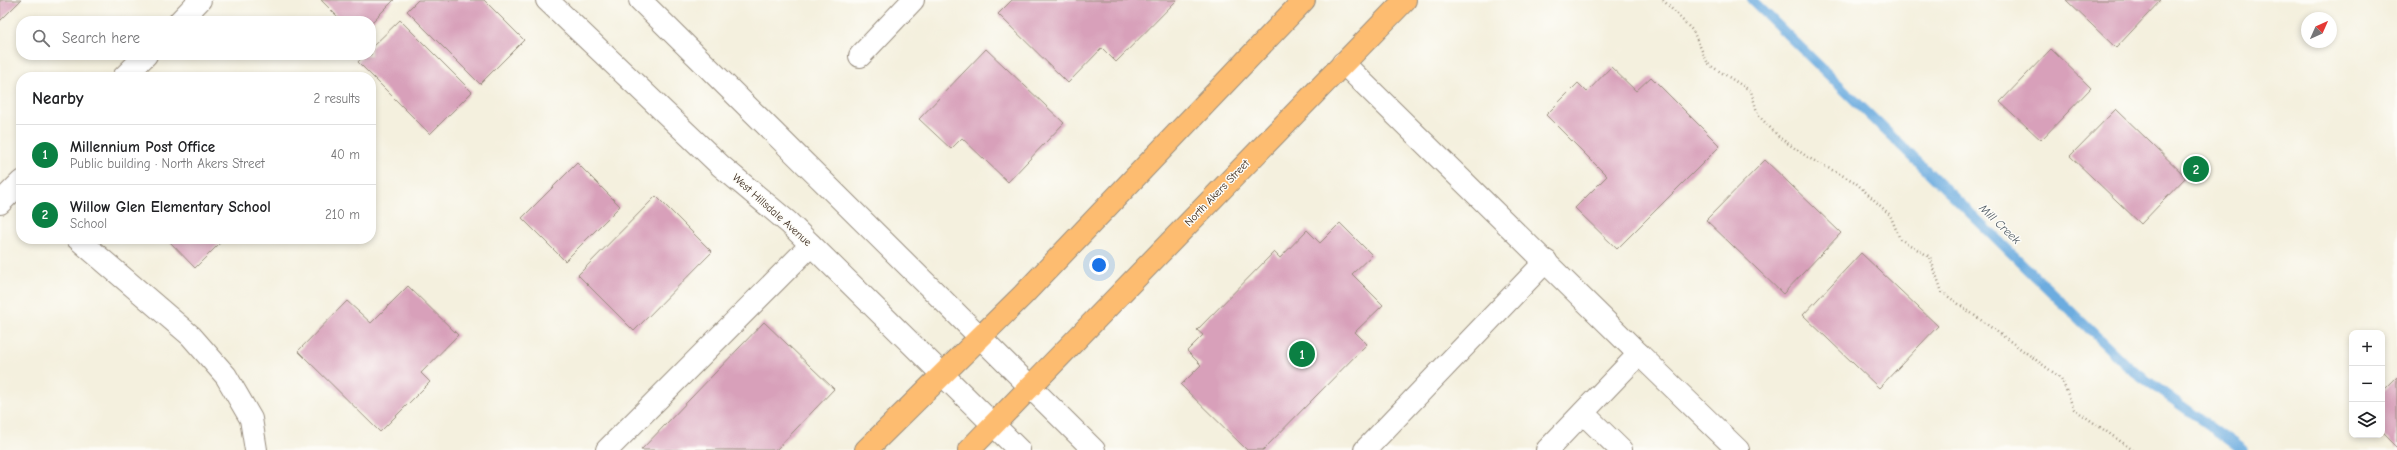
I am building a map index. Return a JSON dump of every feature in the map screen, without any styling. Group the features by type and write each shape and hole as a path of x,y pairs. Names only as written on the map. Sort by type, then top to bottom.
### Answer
{"main road":[{"path":"866,450 979,338 1304,0"},
{"name":"North Akers Street","path":"969,450 1405,0"}],"street":[{"path":"185,16 200,0"},
{"name":"West Hillsdale Avenue","path":"547,0 721,166 789,223 1019,450"},
{"path":"640,0 979,338 1094,450"},
{"path":"860,56 913,0"},
{"path":"129,72 141,60"},
{"path":"1343,63 1738,450"},
{"path":"84,244 191,336 226,376 251,419 256,450"},
{"path":"607,450 811,245"},
{"path":"1365,450 1546,261"},
{"path":"1547,450 1639,354"},
{"path":"1582,413 1621,450"}],"path":[{"path":"1663,0 1693,31 1708,64 1751,91 1758,115 1780,138 1810,158 1855,182 1890,215 1900,239 1930,257 1942,292 2061,378 2074,409 2133,450"}],"building":[{"path":"0,0 21,0 0,21"},
{"path":"321,0 394,0 376,18 376,16 337,16"},
{"path":"418,0 484,0 524,40 480,84 407,11"},
{"path":"1012,0 1177,0 1116,62 1102,48 1068,83 998,14"},
{"path":"2066,0 2161,0 2116,48"},
{"path":"400,20 472,92 430,134 376,80 376,72 368,72 358,62 360,60 376,60 376,43"},
{"path":"986,49 1064,123 1008,182 962,138 951,149 919,119"},
{"path":"2051,49 2091,88 2041,140 2000,102"},
{"path":"1611,67 1636,91 1651,77 1720,146 1617,249 1575,208 1607,176 1546,115 1578,83 1587,92"},
{"path":"2116,109 2186,177 2141,224 2070,156"},
{"path":"1765,160 1841,233 1783,294 1706,220"},
{"path":"577,163 620,206 565,261 522,218"},
{"path":"656,196 712,252 634,331 578,275"},
{"path":"1340,223 1372,255 1352,274 1383,305 1355,332 1367,344 1263,450 1247,450 1181,385 1201,365 1187,351 1203,335 1197,330 1274,252 1280,258 1307,230 1320,243"},
{"path":"172,244 219,244 195,268"},
{"path":"1861,253 1938,326 1879,388 1803,315"},
{"path":"408,286 458,335 421,373 430,382 380,432 298,351 347,301 371,323"},
{"path":"764,322 834,389 776,450 641,450"},
{"path":"2397,377 2397,448 2385,436 2385,389"}],"waterway":[{"name":"Mill Creek","path":"1752,0 2128,367 2243,450"}],"place":[{"name":"Willow Glen Elementary School","path":"2196,169"},
{"name":"Millennium Post Office","path":"1302,354"}]}
